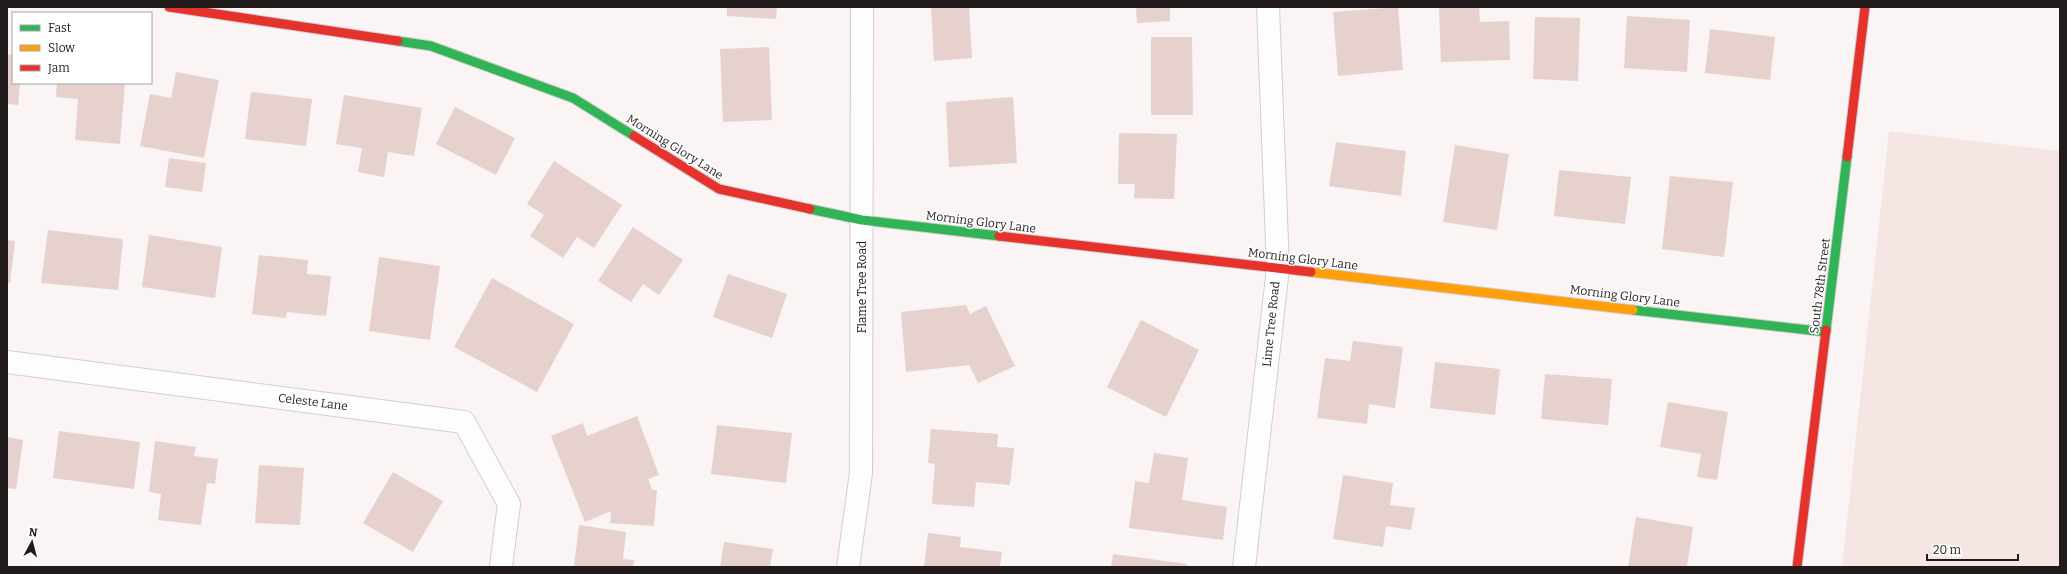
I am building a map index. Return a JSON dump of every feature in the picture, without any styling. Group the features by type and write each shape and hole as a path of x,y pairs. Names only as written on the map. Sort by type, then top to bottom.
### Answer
{"street":[{"name":"Morning Glory Lane","path":"169,7 431,46 573,98 719,189 862,220 1826,332"},
{"name":"Flame Tree Road","path":"848,567 861,473 862,7"},
{"name":"Lime Tree Road","path":"1244,567 1278,268 1268,7"},
{"name":"South 78th Street","path":"1797,567 1865,7"},
{"name":"Celeste Lane","path":"7,362 464,422 509,504 501,567"}],"shaded area":[{"path":"1889,131 2060,151 2060,567 1842,567"}],"building":[{"path":"727,7 777,7 776,19 727,16"},
{"path":"931,7 969,7 972,58 934,61"},
{"path":"1136,7 1170,7 1170,21 1137,23"},
{"path":"1398,7 1403,70 1338,76 1333,12"},
{"path":"1439,7 1479,7 1480,22 1509,21 1510,60 1441,62"},
{"path":"1627,16 1690,20 1687,72 1624,68"},
{"path":"1535,17 1580,18 1578,81 1533,79"},
{"path":"1710,29 1775,37 1770,80 1705,73"},
{"path":"1151,37 1192,37 1193,115 1151,115"},
{"path":"769,47 772,120 723,122 720,49"},
{"path":"7,54 12,55 12,84 20,84 18,105 7,104"},
{"path":"176,72 219,80 204,158 140,146 150,94 171,98"},
{"path":"57,84 125,84 120,144 75,140 78,99 56,97"},
{"path":"251,92 312,99 306,146 245,139"},
{"path":"344,95 422,108 414,156 388,152 384,177 358,172 362,148 336,144"},
{"path":"1013,97 1017,163 949,167 946,102"},
{"path":"455,107 515,138 496,175 436,144"},
{"path":"1119,133 1177,134 1174,199 1134,198 1135,184 1118,184"},
{"path":"1336,142 1406,151 1401,196 1329,186"},
{"path":"1455,145 1509,154 1497,230 1443,222"},
{"path":"169,158 206,163 202,192 165,187"},
{"path":"554,161 622,205 594,248 577,237 563,258 530,236 544,215 527,204"},
{"path":"1559,170 1631,177 1625,224 1554,216"},
{"path":"1670,176 1733,182 1724,257 1662,249"},
{"path":"633,227 683,260 659,295 643,284 631,302 598,281"},
{"path":"48,230 123,239 118,290 41,283"},
{"path":"149,235 222,247 215,298 142,287"},
{"path":"7,240 15,241 10,283 7,283"},
{"path":"259,255 308,260 307,274 331,276 326,316 287,312 286,318 252,314"},
{"path":"379,257 440,266 430,340 369,331"},
{"path":"728,274 787,294 772,338 713,317"},
{"path":"492,278 574,324 537,392 454,347"},
{"path":"966,305 970,314 986,306 1015,366 978,383 969,365 906,372 901,312"},
{"path":"1141,320 1199,350 1166,417 1107,387"},
{"path":"1353,341 1403,347 1395,408 1369,404 1367,424 1317,418 1325,358 1350,361"},
{"path":"1435,362 1500,369 1495,415 1430,408"},
{"path":"1545,374 1612,379 1608,425 1541,419"},
{"path":"1668,402 1728,412 1717,480 1697,477 1701,454 1660,447"},
{"path":"637,416 659,475 648,479 652,490 657,490 654,526 610,523 611,511 585,522 551,436 583,423 587,436"},
{"path":"717,425 792,433 786,483 711,474"},
{"path":"931,429 998,434 997,447 1014,448 1010,485 976,482 974,507 932,504 935,464 928,463"},
{"path":"59,431 140,442 134,489 53,478"},
{"path":"7,437 23,440 16,489 7,488"},
{"path":"155,441 196,447 194,456 218,459 215,484 207,483 201,525 158,520 161,494 149,492"},
{"path":"1154,453 1188,458 1182,500 1227,507 1223,540 1129,528 1135,481 1149,483"},
{"path":"259,465 304,468 300,525 255,523"},
{"path":"393,472 443,501 413,552 363,523"},
{"path":"1343,475 1393,483 1390,505 1415,508 1411,530 1386,526 1383,547 1333,539"},
{"path":"1636,517 1693,527 1687,567 1628,567"},
{"path":"579,525 626,532 623,559 634,560 633,567 574,567"},
{"path":"928,533 961,537 960,547 1002,552 1000,567 924,567"},
{"path":"724,542 773,549 770,567 720,567"},
{"path":"1113,554 1187,564 1187,567 1111,567"}],"traffic: fast":[{"path":"398,41 431,46 573,98 634,136"},
{"path":"1826,330 1847,157"},
{"path":"810,209 862,220 999,236"},
{"path":"1633,310 1826,332"}],"traffic: slow":[{"path":"1311,272 1633,310"}],"traffic: jam":[{"path":"169,7 398,41"},
{"path":"1847,157 1865,7"},
{"path":"634,136 719,189 810,209"},
{"path":"999,236 1311,272"},
{"path":"1797,567 1826,330"}]}
